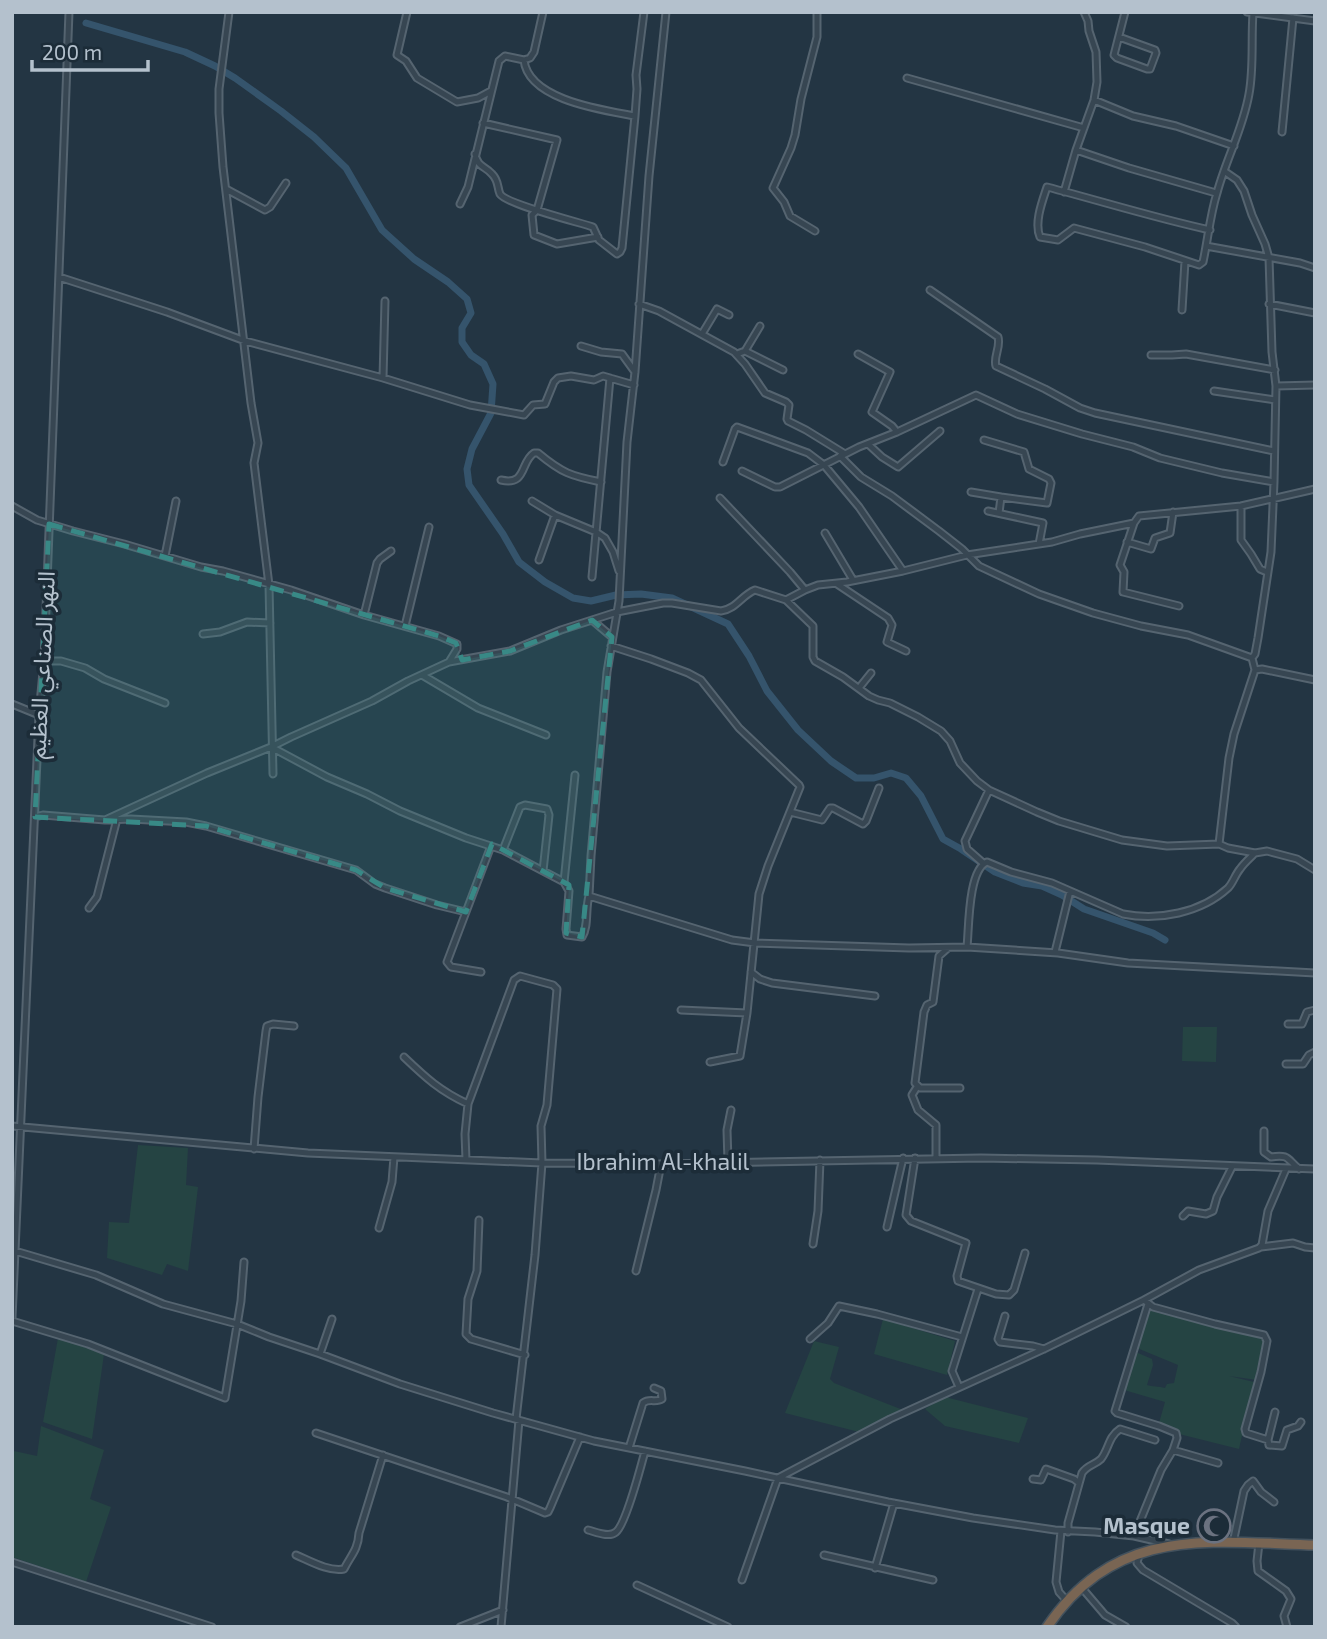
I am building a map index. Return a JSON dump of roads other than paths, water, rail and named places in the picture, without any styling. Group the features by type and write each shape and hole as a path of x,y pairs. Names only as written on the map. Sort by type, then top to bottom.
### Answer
{"highway":[{"path":"1047,1627 1081,1587 1104,1569 1141,1552 1172,1544 1315,1545"}],"street":[{"name":"النهر الصناعي العظيم","path":"12,1319 34,817 44,661 69,12"},
{"path":"229,12 218,98 226,189 258,443 254,463 269,585 273,774"},
{"path":"407,12 397,55 406,61 416,78 457,102 478,99 491,91"},
{"path":"460,204 468,187 497,68 502,57 511,56 524,60 533,55 543,12"},
{"path":"475,154 477,162 497,180 501,195 514,202 593,227 601,242 614,253 620,252 644,12"},
{"path":"271,747 400,811 503,850 564,882 569,891 567,935 582,937 585,933 607,672 617,612 627,442 634,385 649,176 666,12"},
{"path":"815,231 790,216 784,202 773,188 795,135 817,37 817,12"},
{"path":"1064,192 1094,100 1097,82 1096,52 1084,12"},
{"path":"1119,37 1156,50 1150,69 1114,55 1125,12"},
{"path":"1247,12 1315,21"},
{"path":"1210,230 1046,187 1037,233 1040,237 1058,240 1074,228 1185,261 1201,264 1203,262 1210,230 1216,193 1244,118 1252,75 1252,13"},
{"path":"1282,132 1293,18"},
{"path":"524,60 524,67 530,76 547,92 635,116"},
{"path":"907,78 1084,128"},
{"path":"1094,100 1133,116 1177,126 1234,146"},
{"path":"483,123 557,139 537,209 532,215 534,235 558,244 597,237"},
{"path":"1076,150 1216,193"},
{"path":"1219,844 1229,758 1255,670 1252,658 1256,650 1271,544 1276,386 1269,304 1269,258 1244,191 1237,180 1224,171"},
{"path":"226,189 265,210 270,207 285,183"},
{"path":"1206,246 1315,268"},
{"path":"1182,310 1185,261"},
{"path":"59,277 245,341 383,378 470,405 522,415 533,405 545,404 558,378 571,376 594,380 603,376 634,385"},
{"path":"930,290 998,337 996,366 1080,408 1108,417 1274,451"},
{"path":"383,378 385,301"},
{"path":"639,304 659,311 737,354 765,393 789,405 788,421 843,455 861,477 923,519 979,566 1030,590 1108,618 1188,635 1252,658"},
{"path":"1269,304 1315,313"},
{"path":"702,334 717,309 729,315"},
{"path":"737,354 745,351 760,326"},
{"path":"581,346 622,354 635,372"},
{"path":"745,351 783,370"},
{"path":"858,354 890,372 872,412 897,432"},
{"path":"1151,355 1186,354 1275,370"},
{"path":"592,577 610,378"},
{"path":"1276,386 1315,385"},
{"path":"1214,391 1275,400"},
{"path":"743,471 778,487 976,395 1017,414 1133,447 1160,458 1222,474 1274,482"},
{"path":"723,462 737,427 808,453 824,464 859,507 903,571"},
{"path":"868,444 898,467 940,431"},
{"path":"971,492 1047,503 1051,483 1049,479 1028,469 1023,451 984,440"},
{"path":"501,480 511,481 517,478 524,470 529,455 538,453 559,470 601,482"},
{"path":"1179,606 1123,592 1125,572 1120,565 1134,523 1139,516 1241,506 1315,489"},
{"path":"999,513 1001,497"},
{"path":"720,498 805,590"},
{"path":"165,556 176,500"},
{"path":"532,501 555,515 596,531 609,544 620,574"},
{"path":"12,506 49,524 201,568 223,571 364,615 439,635 455,642 457,647 449,662"},
{"path":"1241,506 1241,540 1260,569 1267,572"},
{"path":"988,511 1043,523 1040,544"},
{"path":"1127,542 1151,549 1155,538 1170,533 1173,512"},
{"path":"539,560 555,515"},
{"path":"786,600 818,585 837,584 967,555 1040,544 1134,523"},
{"path":"405,626 429,527"},
{"path":"825,533 853,580"},
{"path":"364,615 377,563 391,551"},
{"path":"837,584 888,618 892,625 887,642 906,651"},
{"path":"105,820 372,701 449,662 510,651 561,630 617,612 663,603 727,610 755,590 786,600 813,626 814,659 869,696 890,703 941,731 950,741 960,763 989,790 1059,821 1122,839 1167,846 1219,844 1255,853 1267,851 1297,859 1315,870"},
{"path":"592,620 612,637"},
{"path":"203,634 220,632 247,622 270,623"},
{"path":"611,646 701,680 739,728 800,787 759,894 740,1056 710,1062"},
{"path":"44,661 55,660 85,668 104,679 165,702"},
{"path":"1255,670 1262,669 1315,680"},
{"path":"859,688 871,673"},
{"path":"422,675 478,708 546,735"},
{"path":"12,704 39,715"},
{"path":"564,882 575,775"},
{"path":"790,812 821,820 830,808 833,808 863,824 880,788"},
{"path":"989,790 965,841 967,849 983,863 1052,883 1114,911 1133,916 1166,916 1205,903 1227,889 1238,871 1255,853"},
{"path":"503,850 520,807 525,805 547,809 549,816 543,871"},
{"path":"34,817 43,815 105,820 170,820 206,826 348,867 385,888 466,912"},
{"path":"89,908 97,897 117,819"},
{"path":"481,972 451,967 447,962 491,846"},
{"path":"967,947 972,894 983,863"},
{"path":"1055,952 1070,891"},
{"path":"589,897 732,940 755,943 896,948 967,947 1055,952 1128,963 1315,972"},
{"path":"936,1158 936,1125 918,1110 912,1095 916,1087 924,1012 927,1005 933,1002 939,956 948,947"},
{"path":"751,972 772,983 875,996"},
{"path":"466,1160 468,1104 514,979 520,976 553,985 557,989 554,1037 548,1105 541,1126 542,1163 501,1627"},
{"path":"681,1010 747,1013"},
{"path":"1288,1024 1302,1024 1307,1012 1315,1010"},
{"path":"254,1149 267,1026 294,1026"},
{"path":"1286,1064 1303,1064 1309,1055 1315,1052"},
{"path":"404,1056 433,1084 468,1104"},
{"path":"916,1087 960,1088"},
{"path":"728,1163 727,1130 731,1110"},
{"name":"Ibrahim Al-khalil","path":"12,1126 350,1156 542,1163 661,1164 903,1158 1037,1158 1315,1169"},
{"path":"1264,1131 1264,1152 1271,1157 1286,1156 1299,1169"},
{"path":"379,1228 392,1182 394,1157"},
{"path":"887,1227 903,1158"},
{"path":"915,1158 907,1217 965,1242 967,1245 957,1279 978,1289 1003,1296 1012,1293 1025,1253"},
{"path":"813,1244 818,1211 820,1160"},
{"path":"636,1271 661,1164"},
{"path":"1182,1216 1188,1211 1206,1214 1213,1211 1232,1167"},
{"path":"1261,1247 1268,1211 1286,1169"},
{"path":"479,1220 477,1271 468,1299 466,1334 471,1339 525,1356"},
{"path":"741,1580 778,1478 852,1438 958,1387 1146,1302 1199,1270 1261,1247 1293,1243 1315,1248"},
{"path":"14,1251 110,1280 163,1304 237,1324 268,1338 400,1384 580,1437 894,1503 1064,1531 1135,1536 1172,1544"},
{"path":"12,1319 88,1344 225,1398 244,1262"},
{"path":"958,1387 952,1371 978,1289"},
{"path":"1146,1302 1214,1324 1265,1336 1267,1341 1261,1372 1245,1431 1268,1440"},
{"path":"1135,1536 1161,1470 1177,1438 1176,1433 1115,1411 1146,1302"},
{"path":"810,1339 828,1323 839,1306 962,1337"},
{"path":"1005,1316 998,1339 1000,1342 1044,1349"},
{"path":"320,1354 332,1319"},
{"path":"629,1448 643,1403 662,1399 660,1390 654,1388"},
{"path":"1275,1412 1269,1445 1282,1446 1287,1430 1301,1422"},
{"path":"1068,1601 1059,1592 1056,1582 1064,1531 1085,1468 1100,1461 1110,1440 1119,1429 1155,1440"},
{"path":"316,1433 512,1499 542,1513 548,1512 580,1437"},
{"path":"1173,1450 1218,1462"},
{"path":"588,1530 611,1534 618,1530 635,1488 645,1451"},
{"path":"296,1555 329,1568 340,1571 344,1569 358,1546 359,1533 383,1455"},
{"path":"1033,1479 1041,1480 1046,1469 1079,1483"},
{"path":"1233,1543 1244,1491 1248,1485 1253,1481 1261,1492 1274,1502"},
{"path":"875,1568 894,1503"},
{"path":"1259,1544 1258,1571 1290,1595 1291,1603 1284,1616 1287,1627"},
{"path":"1141,1552 1137,1563 1143,1570 1236,1627"},
{"path":"824,1555 933,1580"},
{"path":"12,1562 212,1627"},
{"path":"637,1585 729,1627"},
{"path":"1081,1587 1105,1615 1126,1627"},
{"path":"460,1627 503,1610"}],"waterway":[{"path":"86,23 185,52 235,78 281,111 314,137 346,168 382,230 414,259 448,282 467,299 471,313 462,328 462,342 471,355 484,364 493,384 491,413 472,449 467,469 469,485 519,562 545,582 573,598 591,601 616,595 641,594 672,598 728,624 767,691 798,730 831,761 856,778 874,778 891,773 906,778 921,796 943,839 995,872 1023,883 1042,886 1084,909 1153,933 1165,940"}],"place":[{"name":"Masque","path":"1214,1526"}]}
